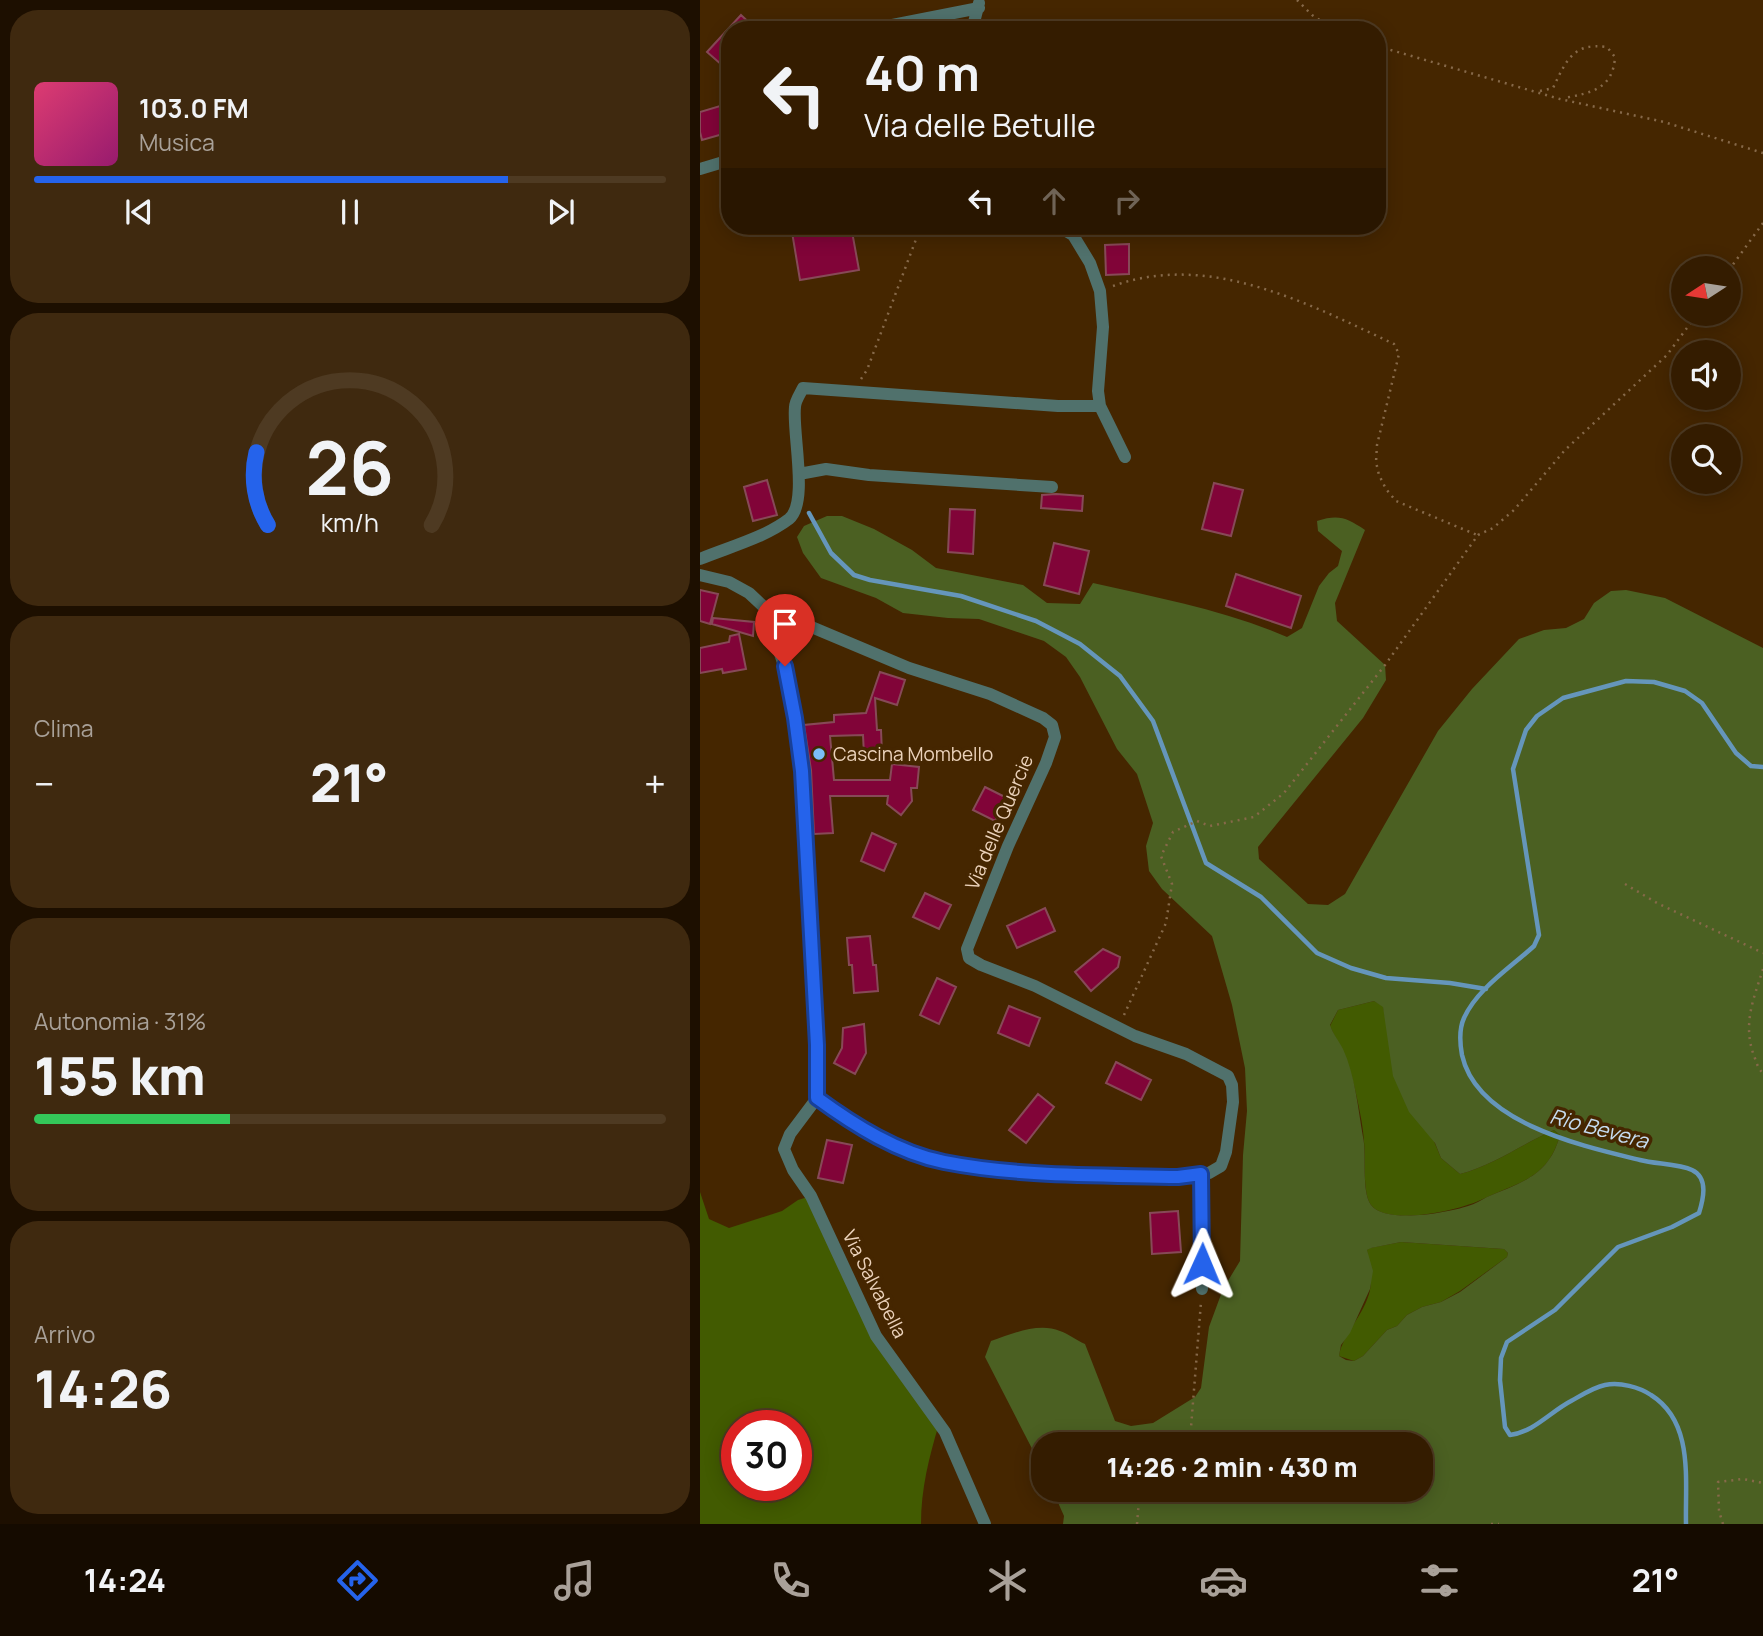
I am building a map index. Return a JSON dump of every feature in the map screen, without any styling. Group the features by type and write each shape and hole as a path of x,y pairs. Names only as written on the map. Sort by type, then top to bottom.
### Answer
{"street":[{"path":"906,21 979,4 974,21"},
{"path":"700,169 721,163"},
{"path":"1073,235 1090,263 1100,291 1103,327 1098,391 1100,406 1125,457"},
{"path":"700,559 772,529 792,517 797,504 799,474 794,405 803,388 1058,406 1100,406"},
{"path":"799,474 826,469 869,475 1052,487"},
{"path":"700,575 729,582 750,593 764,607 787,674 802,771 817,1045 817,1098 845,1118 881,1138 942,1162 1018,1171 1178,1177 1201,1174 1202,1289"},
{"name":"Via delle Quercie","path":"764,607 909,668 990,694 1043,718 1052,725 1055,737 1046,763 1008,846 967,949 969,958 1035,986 1118,1027 1186,1054 1228,1076 1232,1085 1233,1102 1226,1152 1221,1166 1209,1174 1201,1174"},
{"name":"Via Salvabella","path":"817,1098 790,1134 785,1149 793,1170 811,1196 876,1336 945,1432 985,1524"}],"path":[{"path":"1297,0 1321,21"},
{"path":"1537,91 1553,88 1574,52 1591,45 1607,47 1615,57 1614,70 1608,80 1600,88 1586,94 1560,99"},
{"path":"1386,49 1560,99 1664,122 1763,153"},
{"path":"1739,256 1763,223"},
{"path":"853,391 867,370 918,235"},
{"path":"1100,291 1135,278 1174,274 1226,280 1274,291 1320,309 1394,344 1399,354 1377,445 1376,462 1379,475 1396,501 1478,535"},
{"path":"1118,1027 1166,923 1172,884 1161,856 1173,832 1197,821 1210,826 1254,817 1284,793 1385,664 1478,535 1493,528 1514,510 1565,450 1667,355 1688,326"},
{"path":"1625,884 1657,903 1763,953"},
{"path":"1763,969 1748,1017 1750,1044 1759,1070 1763,1073"},
{"path":"1191,1432 1202,1289"},
{"path":"1723,1524 1719,1511 1718,1482 1743,1479 1763,1483"},
{"path":"1137,1524 1139,1502"},
{"path":"1491,1524 1499,1524"}],"green space":[{"path":"827,516 842,516 874,529 912,550 936,568 1023,585 1047,603 1080,604 1093,583 1216,612 1287,637 1302,628 1319,586 1338,566 1342,551 1318,531 1317,521 1342,518 1365,530 1335,603 1337,621 1385,665 1386,680 1363,718 1258,847 1259,859 1308,904 1328,905 1345,894 1438,731 1472,689 1519,639 1544,630 1566,628 1584,619 1594,603 1611,591 1626,590 1665,598 1763,648 1763,1524 1063,1524 1064,1516 1058,1502 1433,1502 1433,1432 1031,1432 1031,1447 985,1357 991,1341 1025,1330 1043,1328 1063,1332 1085,1344 1115,1421 1131,1426 1153,1423 1195,1397 1201,1388 1209,1327 1223,1289 1240,1261 1247,1111 1245,1068 1232,1005 1212,936 1162,889 1149,871 1146,846 1153,823 1137,774 1117,749 1080,677 1066,657 1044,641 979,619 903,613 876,598 821,578 803,553 797,537 804,526","holes":["1374,1001 1383,1007 1393,1076 1409,1112 1435,1143 1441,1158 1460,1174 1496,1160 1554,1130 1560,1135 1549,1160 1541,1169 1523,1182 1458,1209 1402,1216 1378,1211 1371,1205 1366,1191 1364,1144 1353,1081 1343,1049 1330,1025 1338,1010","1401,1242 1504,1249 1508,1253 1507,1257 1460,1292 1407,1315 1397,1326 1387,1330 1363,1356 1354,1361 1339,1356 1341,1345 1350,1333 1370,1289 1373,1271 1367,1250"]},
{"path":"1374,1001 1383,1006 1388,1031 1441,1158 1460,1174 1496,1160 1554,1130 1560,1135 1555,1150 1540,1170 1520,1183 1483,1199 1442,1212 1393,1215 1380,1212 1371,1205 1366,1192 1365,1149 1354,1085 1347,1062 1330,1026 1338,1010"},
{"path":"700,1192 709,1219 729,1228 782,1211 798,1200 811,1196 876,1336 939,1424 926,1473 921,1524 700,1524"},
{"path":"1401,1242 1504,1249 1508,1253 1507,1257 1460,1291 1441,1302 1422,1307 1407,1315 1397,1326 1387,1330 1363,1356 1354,1361 1339,1356 1344,1340 1370,1290 1367,1250"}],"building":[{"path":"741,15 747,21 735,21"},
{"path":"721,37 721,64 707,52"},
{"path":"721,106 721,135 702,140 700,112"},
{"path":"792,235 853,235 859,270 800,280"},
{"path":"1129,244 1129,274 1106,275 1105,245"},
{"path":"767,480 777,515 753,521 744,487"},
{"path":"1214,483 1243,490 1231,536 1202,529"},
{"path":"1042,495 1083,496 1082,511 1041,508"},
{"path":"950,509 975,510 973,554 948,552"},
{"path":"1054,543 1089,551 1079,594 1044,585"},
{"path":"1236,574 1301,596 1291,628 1226,606"},
{"path":"700,590 718,594 710,624 700,621"},
{"path":"713,618 754,622 753,636 712,624"},
{"path":"739,634 746,669 700,673 700,648 729,642 730,636"},
{"path":"880,672 905,680 897,705 875,698 882,754 864,755 863,735 830,736 834,780 890,780 892,764 919,767 917,788 911,788 912,801 901,815 887,804 888,796 830,796 833,833 814,834 811,770 804,725 834,722 834,715 866,713"},
{"path":"985,787 1007,798 995,821 973,810"},
{"path":"872,833 896,844 884,871 861,861"},
{"path":"925,893 951,905 939,929 913,917"},
{"path":"1045,908 1055,931 1017,948 1007,926"},
{"path":"870,936 878,991 854,993 847,938"},
{"path":"1103,949 1120,957 1118,967 1091,991 1075,972"},
{"path":"937,978 956,987 939,1024 920,1015"},
{"path":"1009,1006 1040,1018 1029,1046 998,1033"},
{"path":"864,1024 866,1053 855,1074 834,1063 842,1048 843,1028"},
{"path":"1116,1062 1151,1080 1141,1100 1106,1083"},
{"path":"1038,1094 1054,1107 1026,1143 1009,1130"},
{"path":"827,1140 852,1145 843,1183 818,1178"},
{"path":"1178,1211 1181,1252 1152,1254 1150,1213"}],"waterway":[{"path":"809,513 831,553 854,575 961,596 1036,621 1080,644 1120,676 1153,721 1206,863 1261,897 1317,953 1351,968 1386,978 1486,989"},
{"name":"Rio Bevera","path":"1686,1524 1686,1471 1681,1436 1665,1406 1651,1395 1623,1385 1601,1386 1563,1405 1527,1430 1510,1435 1505,1427 1500,1380 1501,1358 1507,1342 1555,1310 1618,1247 1672,1227 1699,1213 1703,1190 1701,1178 1687,1168 1640,1160 1562,1139 1510,1114 1488,1098 1472,1078 1462,1055 1460,1041 1462,1022 1470,1007 1495,979 1534,946 1539,935 1513,769 1526,730 1537,716 1563,698 1626,681 1654,682 1685,691 1702,703 1736,753 1751,766 1763,767"}],"place":[{"name":"Cascina Mombello","path":"819,754"}],"route":[{"path":"785,666 802,771 817,1045 817,1098 845,1118 881,1138 942,1162 1006,1170 1096,1175 1178,1177 1201,1174 1202,1264"}]}
